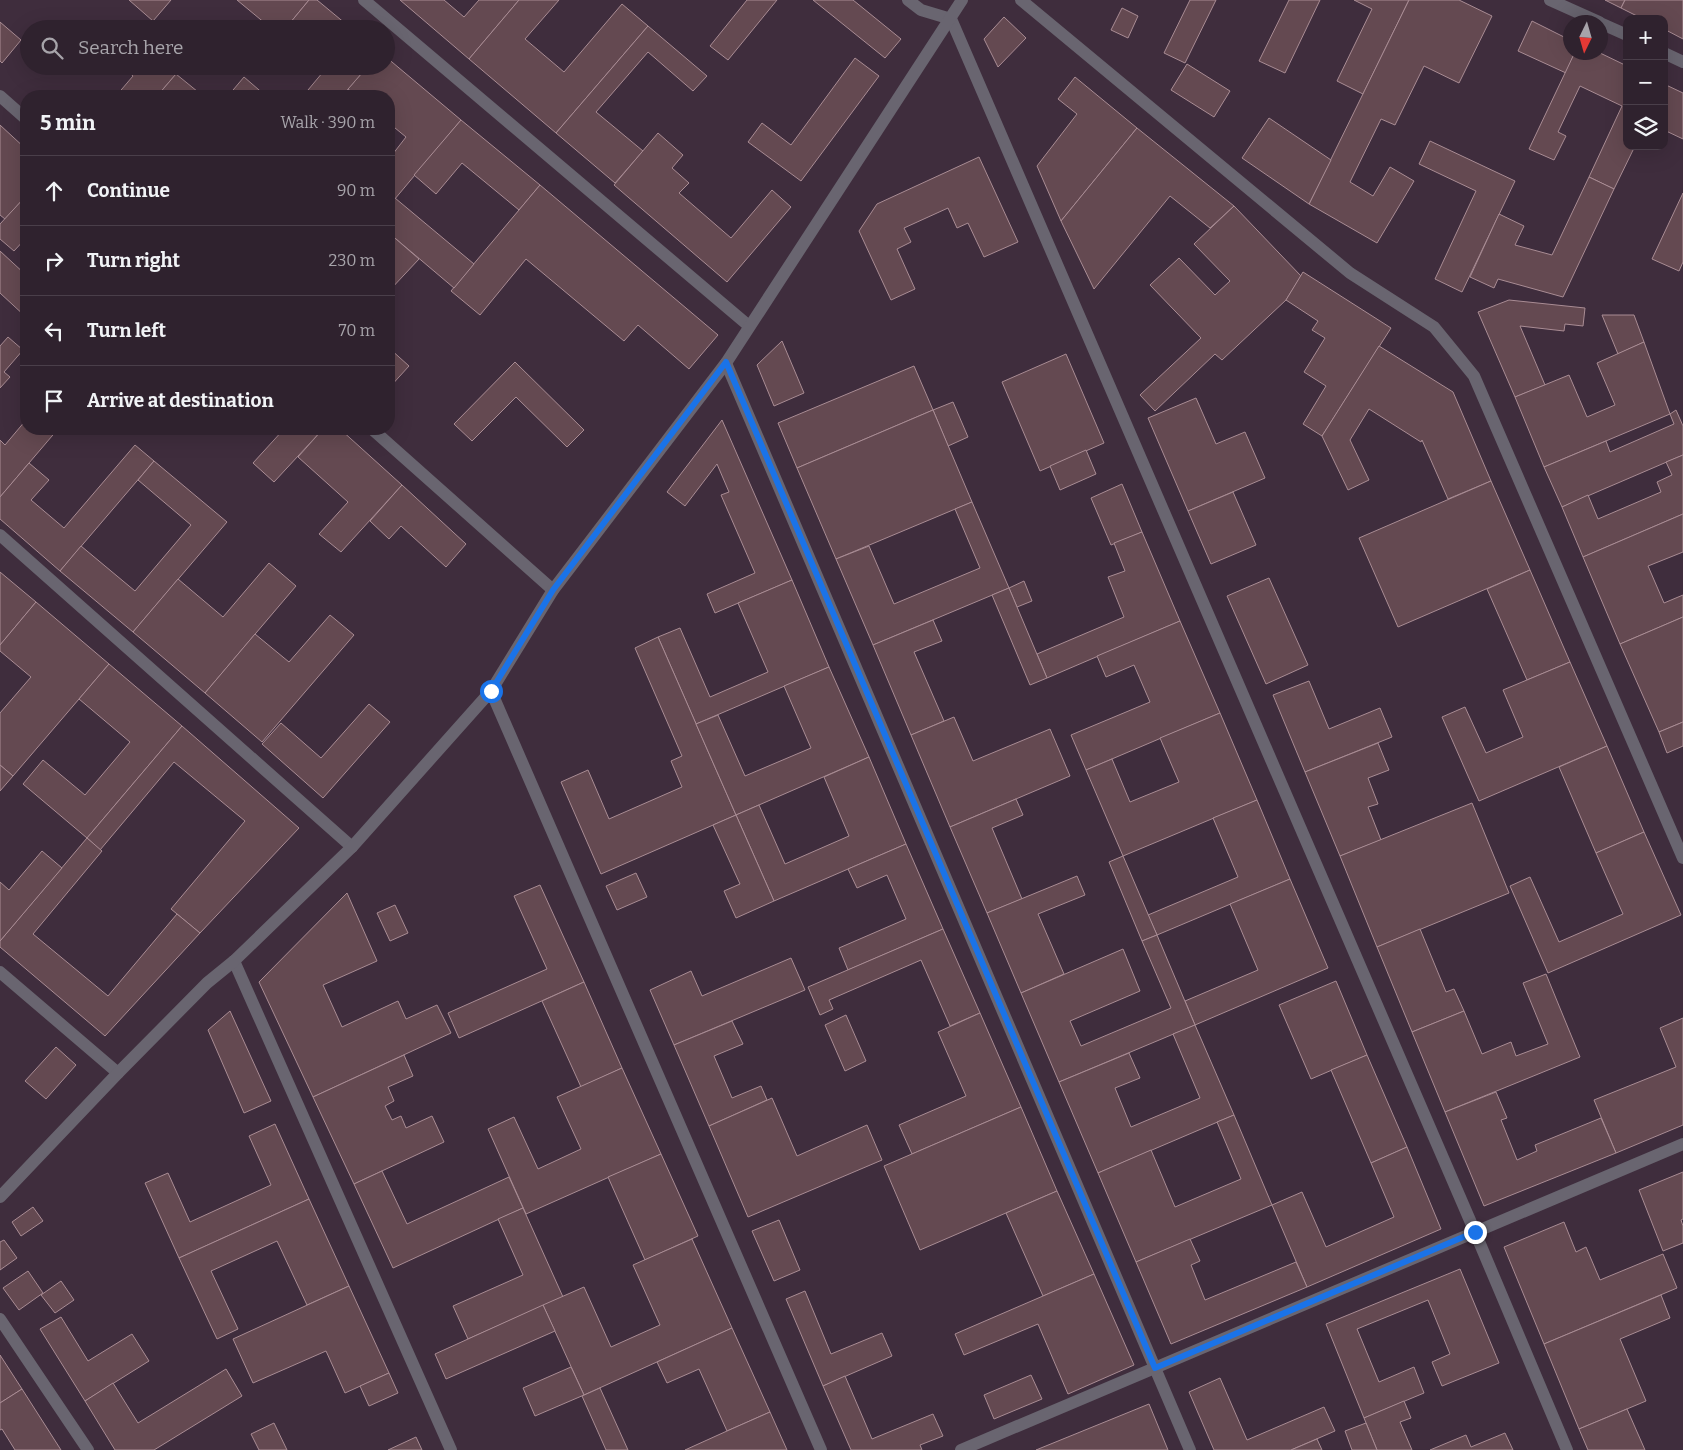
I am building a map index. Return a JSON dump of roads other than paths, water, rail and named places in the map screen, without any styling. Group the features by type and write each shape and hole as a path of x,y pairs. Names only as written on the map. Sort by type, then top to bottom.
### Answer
{"street":[{"path":"364,0 388,20"},
{"path":"908,0 921,10 951,19 1475,1232 1567,1450"},
{"path":"0,1197 118,1072 206,984 234,961 352,847 491,691 553,590 726,362 962,0"},
{"path":"1021,0 1350,273 1434,327 1474,376 1683,858"},
{"path":"1550,0 1583,15"},
{"path":"395,26 749,326"},
{"path":"1608,27 1623,34"},
{"path":"1668,55 1683,62"},
{"path":"0,96 20,114"},
{"path":"726,362 1190,1450"},
{"path":"379,435 553,590"},
{"path":"0,535 352,847"},
{"path":"491,691 821,1450"},
{"path":"234,961 451,1450"},
{"path":"0,972 118,1072"},
{"path":"961,1450 1683,1144"},
{"path":"0,1319 88,1450"}]}
